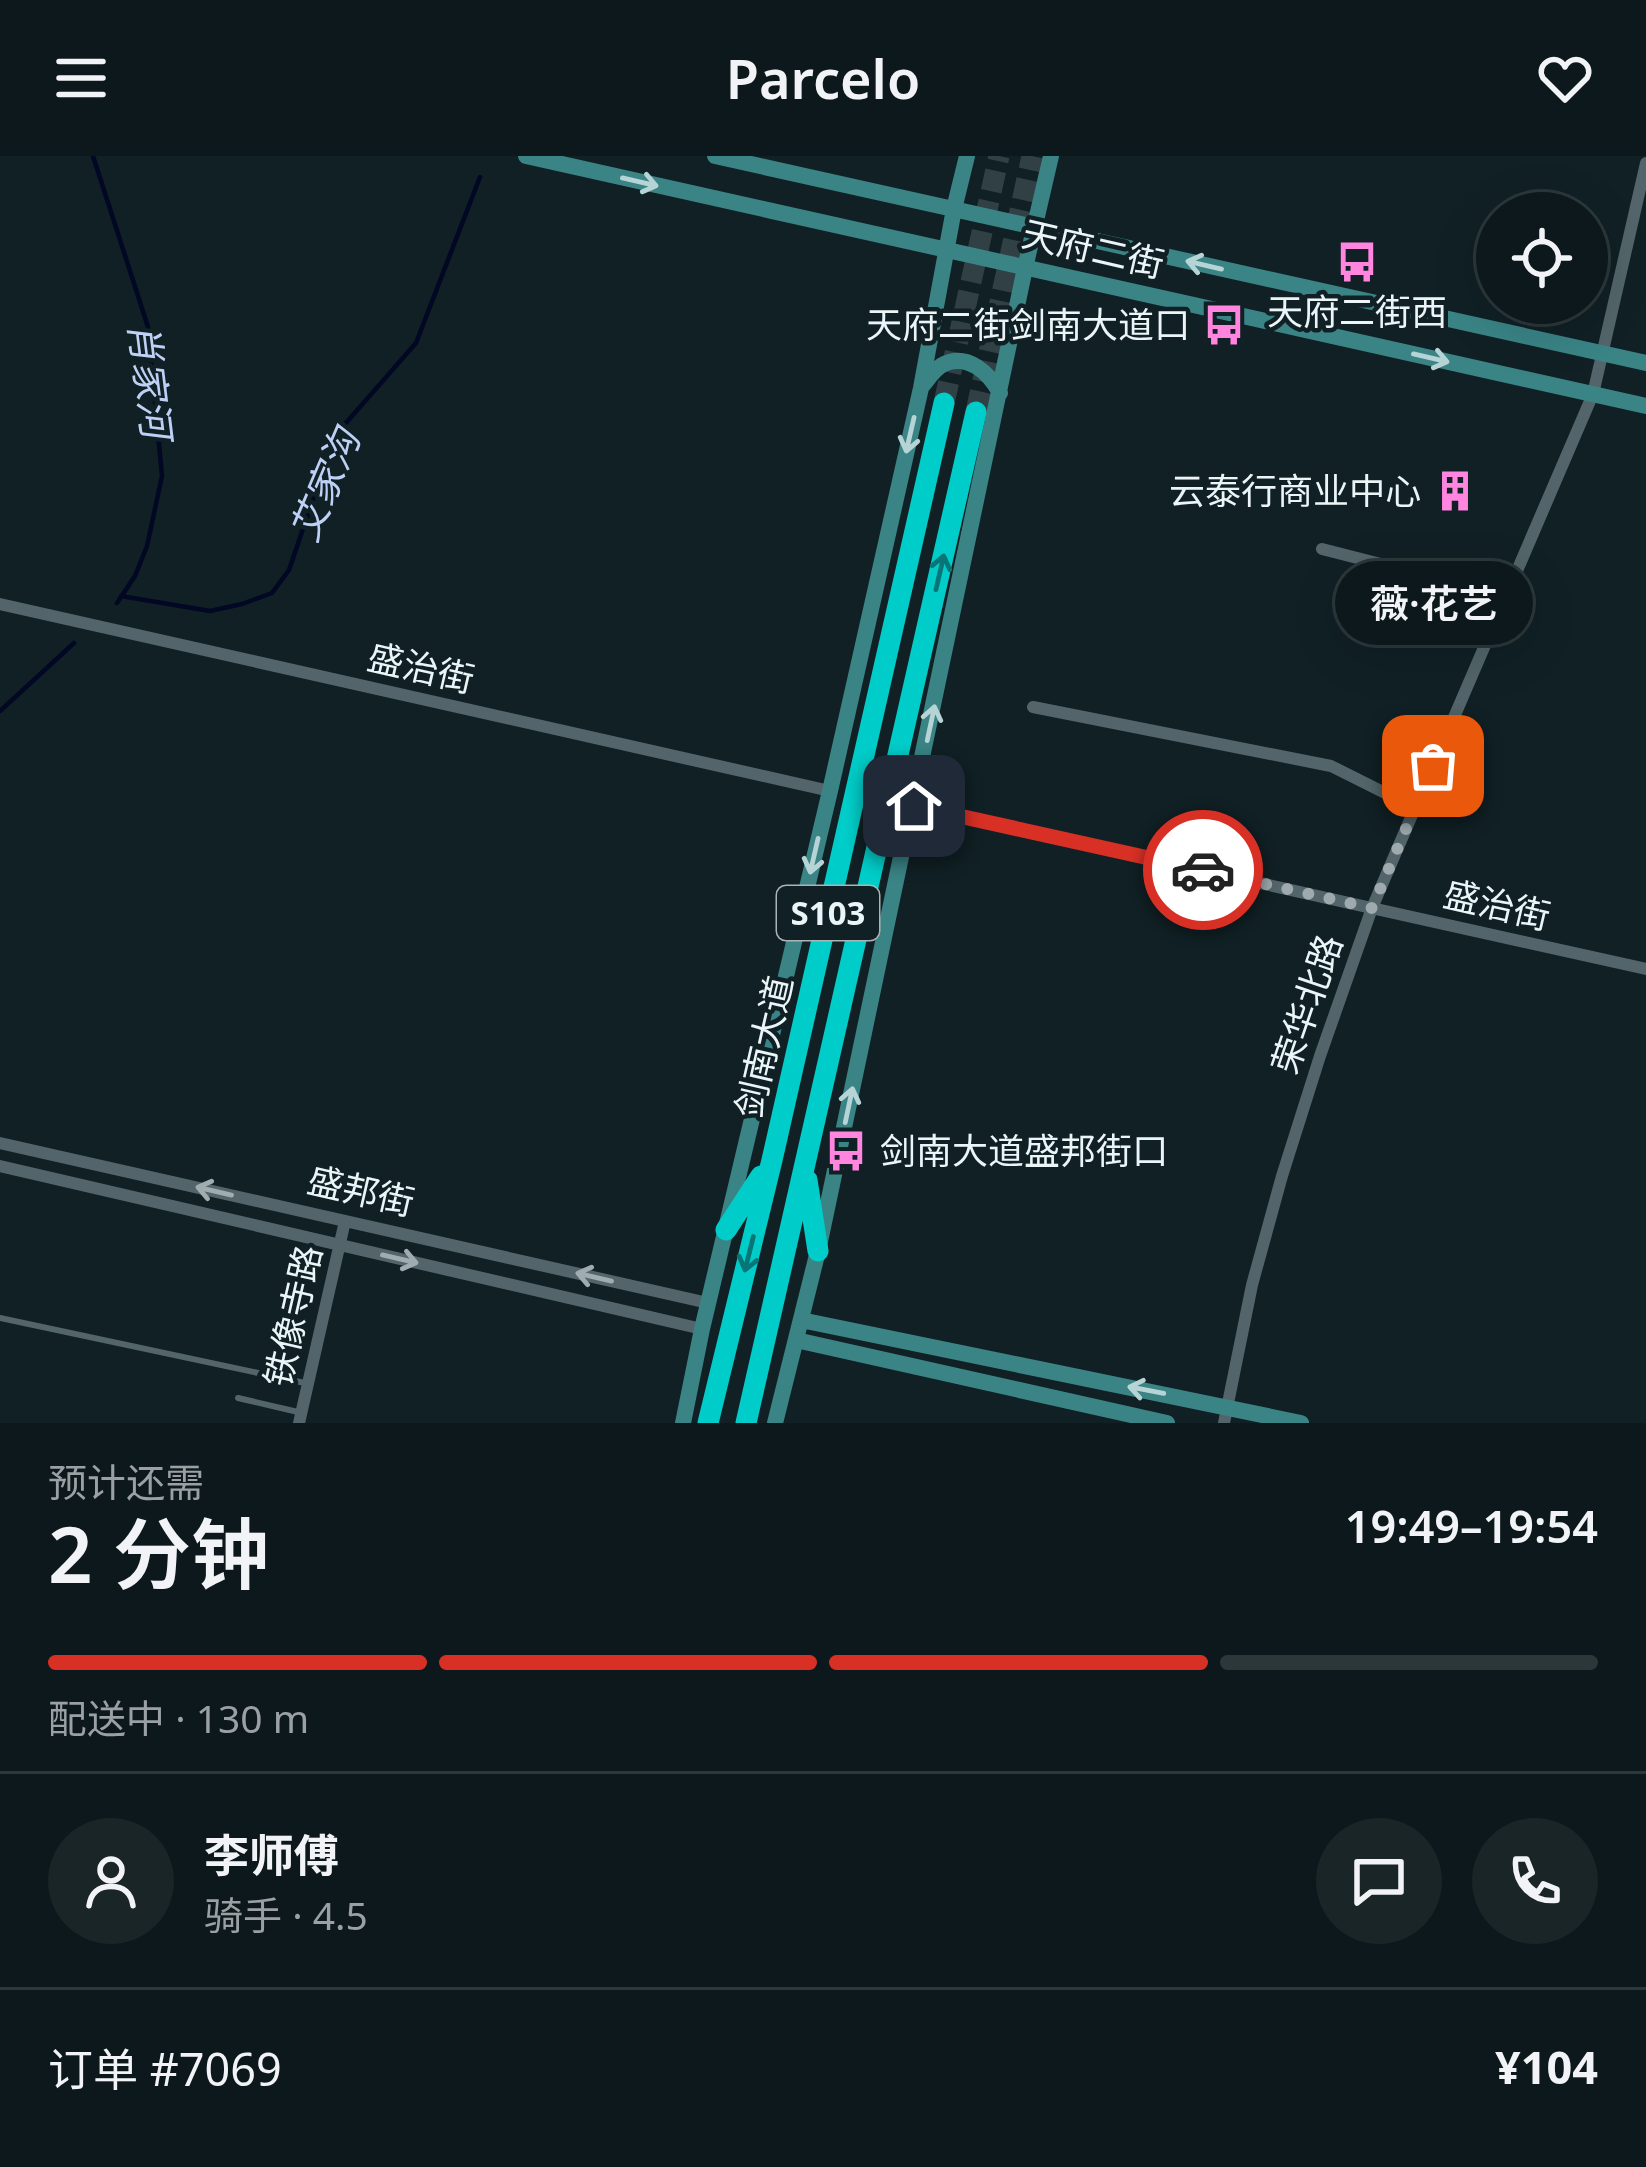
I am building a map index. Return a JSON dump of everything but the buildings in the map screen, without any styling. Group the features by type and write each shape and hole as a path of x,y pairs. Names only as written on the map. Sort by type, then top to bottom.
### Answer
{"highway":[{"name":"剑南大道","path":"708,1423 944,403"},
{"name":"剑南大道","path":"746,1423 976,412"},
{"path":"726,1230 772,1160"},
{"path":"804,1167 818,1251"}],"main road":[{"name":"天府二街","path":"526,156 1646,406"},
{"name":"天府二街","path":"715,156 1646,363"},
{"path":"683,1423 921,388 967,156"},
{"path":"775,1423 818,1251 1051,156"},
{"path":"921,388 940,365 958,360 981,368 1000,393"},
{"path":"801,1321 1226,1414 1301,1423"},
{"path":"796,1340 1167,1423"}],"street":[{"name":"荣华北路","path":"1226,1414 1252,1285 1320,1056 1372,908 1593,394 1646,163"},
{"path":"1322,549 1506,596"},
{"name":"盛治街","path":"0,604 830,791"},
{"path":"1033,707 1331,766 1415,808"},
{"name":"盛治街","path":"914,806 1646,969"},
{"name":"盛邦街","path":"0,1143 708,1303"},
{"name":"盛邦街","path":"0,1166 702,1329"},
{"name":"铁像寺路","path":"300,1418 345,1221"}],"lane":[{"path":"0,1318 309,1384"},
{"path":"238,1398 300,1418"}],"waterway":[{"name":"肖家河","path":"93,156 148,327 162,476 147,546 117,603"},
{"name":"艾家沟","path":"121,596 210,611 272,593 289,570 345,424 416,343 480,177"},
{"name":"肖家河","path":"0,711 74,643"}],"tunnel":[{"path":"944,403 999,156"},
{"path":"976,412 1032,156"}],"way so far":[{"path":"1203,870 1372,908 1433,766"}],"place":[{"name":"天府二街西","path":"1357,262"},
{"name":"天府二街剑南大道口","path":"1224,325"},
{"name":"云泰行商业中心","path":"1455,491"},
{"name":"薇·花艺","path":"1433,766"},
{"name":"剑南大道盛邦街口","path":"846,1151"}],"route":[{"path":"914,806 1203,870"}]}
